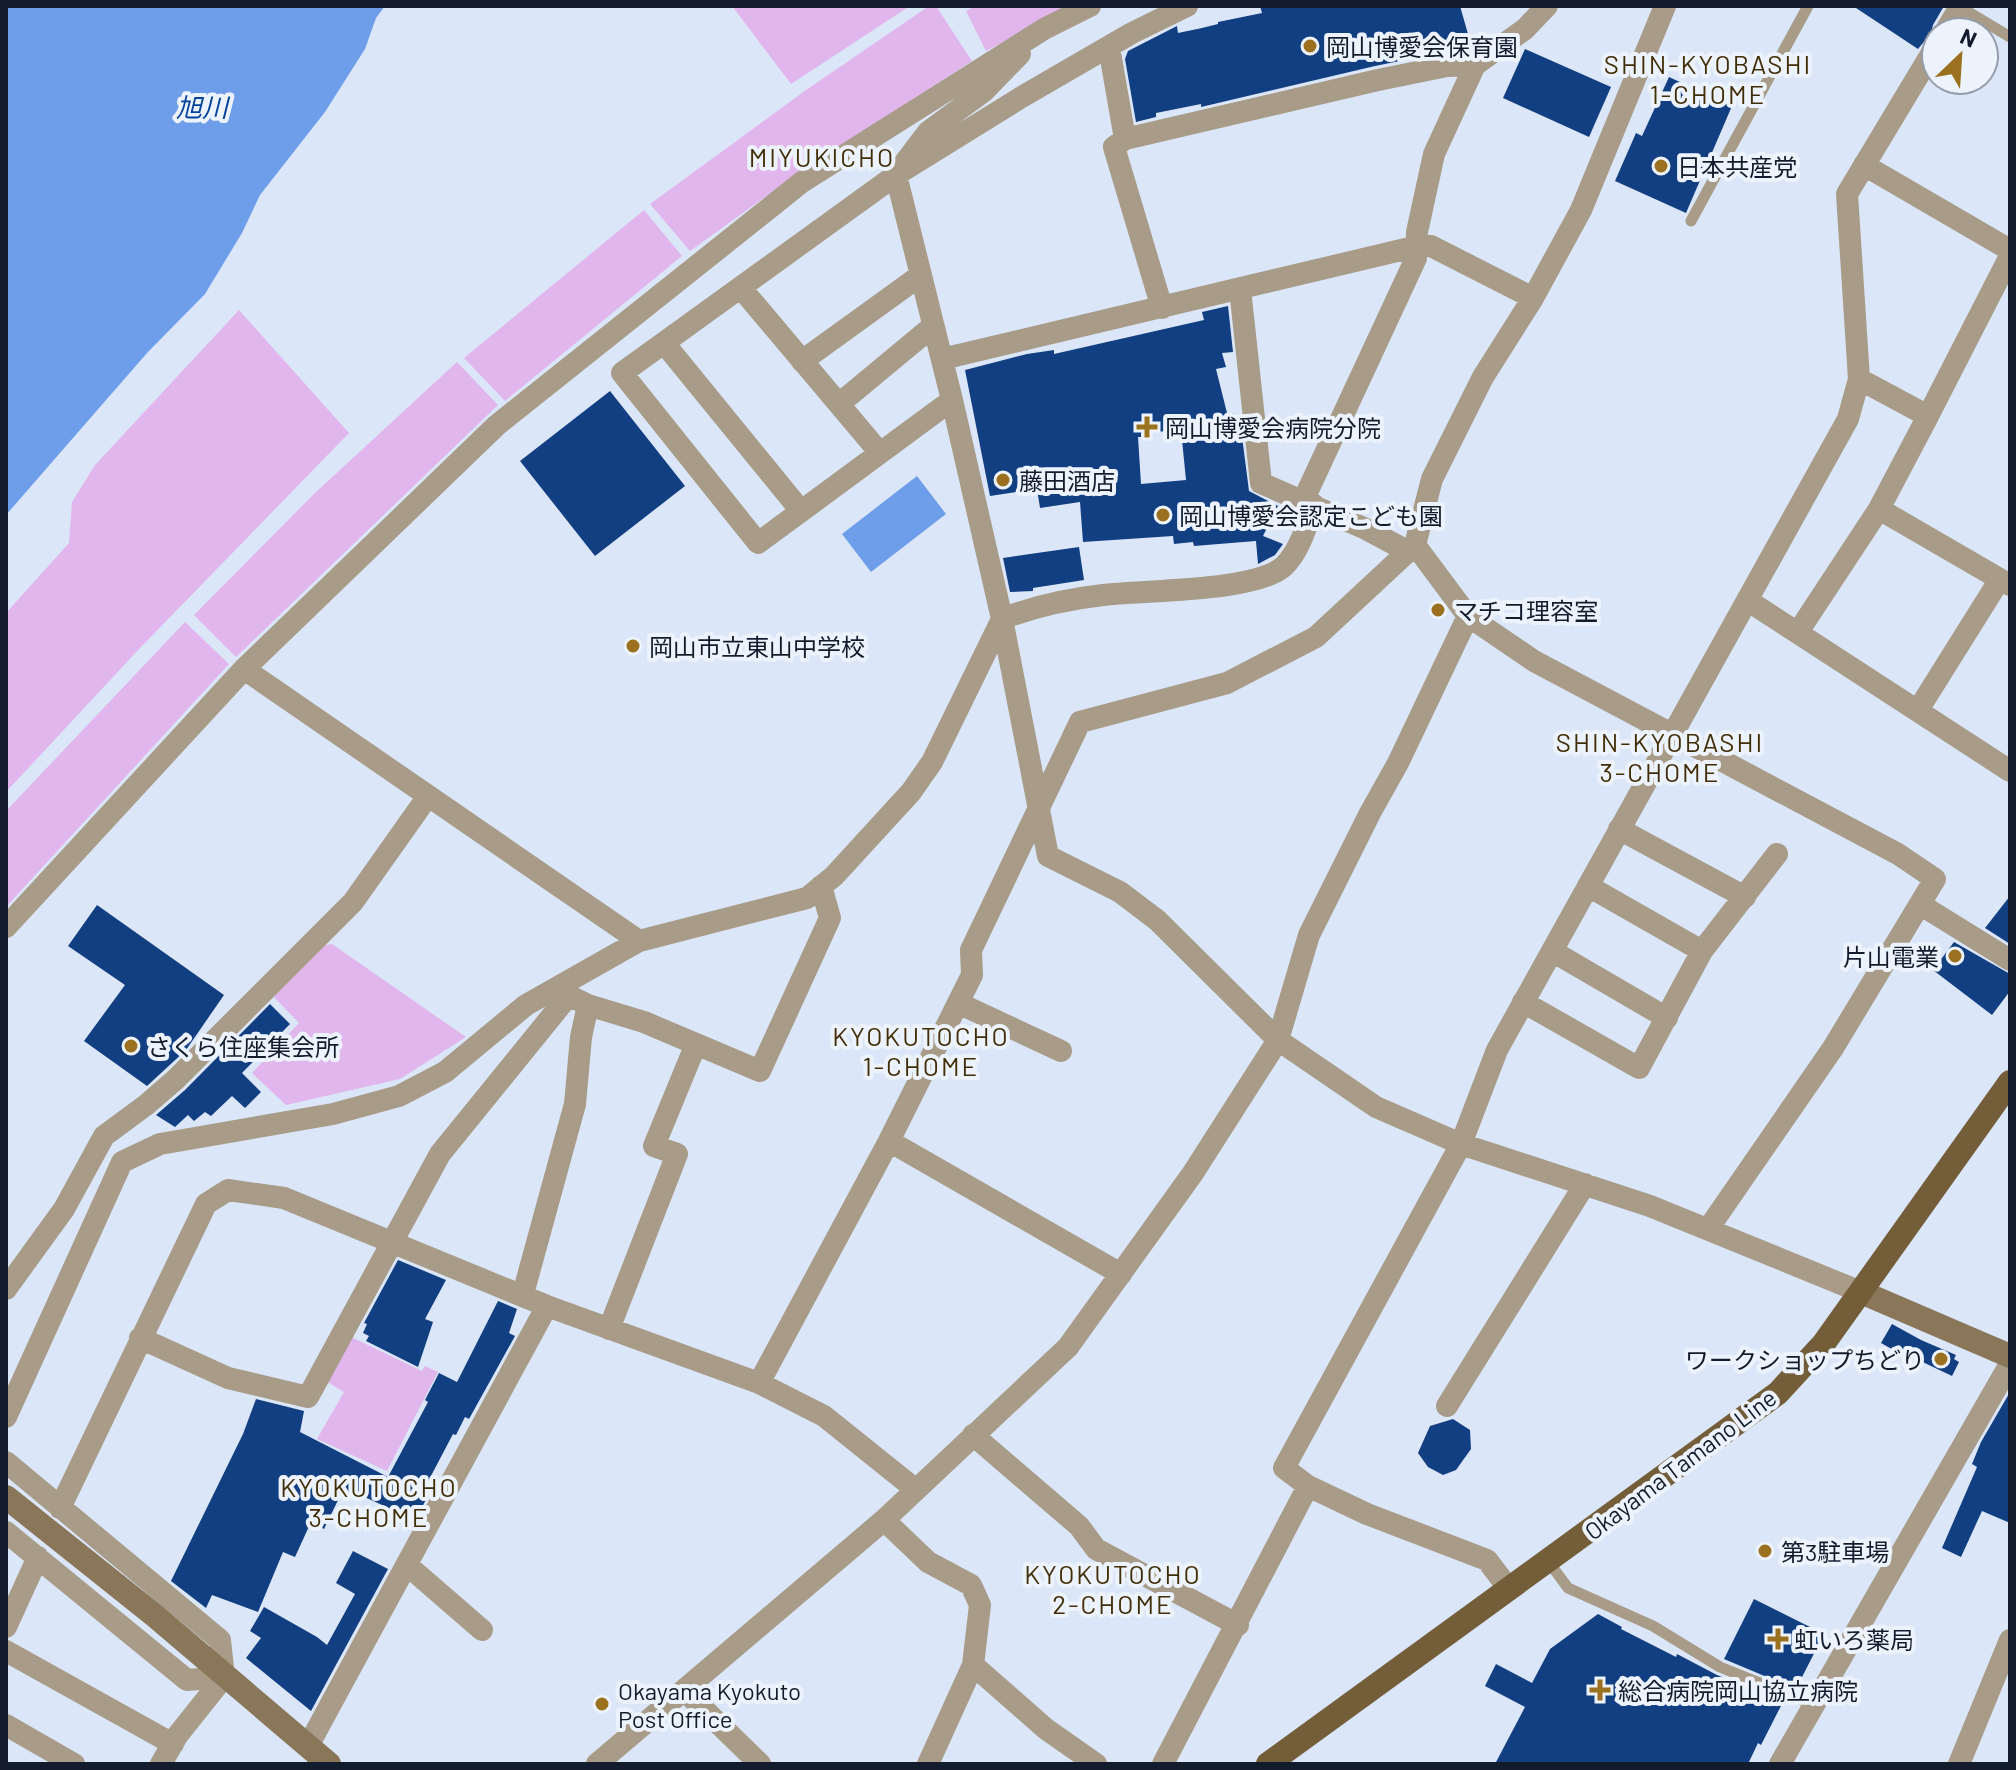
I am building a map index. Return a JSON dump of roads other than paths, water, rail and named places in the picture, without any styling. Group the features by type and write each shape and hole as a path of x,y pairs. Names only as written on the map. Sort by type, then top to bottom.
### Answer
{"main road":[{"name":"Okayama Tamano Line","path":"1268,1764 1778,1393 1824,1343 2010,1082"}],"street":[{"path":"6,927 244,669 512,414 802,182 1044,29 1090,6"},
{"path":"952,400 758,543 622,373 896,175 1020,98 1187,6"},
{"path":"140,1338 228,1378 308,1397 440,1154 571,996 639,941 807,898 834,876 925,772 1002,619 1038,605 1255,579 1284,566 1308,524 1308,503 1416,258 1417,232 1434,154 1475,65 1525,29 1547,6"},
{"path":"759,1383 889,1141 972,975 971,950 1080,722 1227,683 1291,651 1316,637 1412,548 1432,479 1483,377 1533,298 1581,210 1665,6"},
{"path":"896,175 928,132 984,91 1044,29"},
{"path":"1109,47 1125,139"},
{"path":"1162,308 1114,147 1125,139 1447,66 1475,65"},
{"path":"1509,1589 1487,1560 1367,1514 1308,1486 1284,1468 1461,1144 1497,1050 1848,419 1859,379 1847,194 1920,72"},
{"path":"1798,632 1879,509 2003,285 2010,253 1864,165"},
{"path":"896,175 1002,619 1048,856 1120,892 1157,920 1278,1040 1376,1107 1461,1144 1585,1184 1708,1229 2010,1356"},
{"path":"942,359 1418,246 1431,246 1533,298"},
{"path":"802,361 921,275"},
{"path":"741,288 880,453"},
{"path":"1240,289 1261,483 1412,548 1468,616 1534,661 1884,846 1935,879 1833,1048 1708,1229"},
{"path":"839,404 933,326"},
{"path":"664,343 801,511"},
{"path":"1859,379 1928,416"},
{"path":"1879,509 2005,582 1918,710"},
{"path":"1747,600 2010,771"},
{"path":"597,1764 884,1520 1068,1347 1193,1173 1278,1040 1309,935 1398,763 1468,616"},
{"path":"244,669 639,941"},
{"path":"6,1289 64,1209 104,1136 175,1080 353,902 428,796"},
{"path":"1619,829 1745,897"},
{"path":"1523,1002 1639,1068 1702,951 1777,854"},
{"path":"6,1417 122,1162 160,1144 333,1114 399,1096 445,1072 526,1005 571,996 644,1022 760,1071 830,918 821,886"},
{"path":"1588,886 1702,951"},
{"path":"1921,905 2010,960"},
{"path":"1552,951 1667,1018"},
{"path":"523,1294 575,1104 581,1037 571,996"},
{"path":"958,1003 1061,1051"},
{"path":"609,1329 677,1154 654,1146 696,1044"},
{"path":"889,1141 1121,1274"},
{"path":"1447,1406 1585,1184"},
{"path":"60,1508 206,1204 228,1190 284,1198 547,1306 759,1383 824,1416 915,1489"},
{"path":"308,1746 547,1306"},
{"path":"1780,1764 2010,1364"},
{"path":"973,1435 1079,1526 1096,1549 1238,1625"},
{"path":"6,1462 220,1640 224,1677 161,1764"},
{"path":"1163,1764 1308,1486"},
{"path":"6,1497 154,1615 329,1764"},
{"path":"884,1520 928,1562 971,1585 980,1605 973,1665 928,1764"},
{"path":"6,1532 187,1680 224,1677"},
{"path":"6,1625 38,1557"},
{"path":"407,1565 482,1630"},
{"path":"1959,1764 2010,1640"},
{"path":"6,1651 173,1744"},
{"path":"973,1665 1046,1729 1096,1764"},
{"path":"684,1690 760,1764"},
{"path":"6,1725 74,1764"}],"lane":[{"path":"1691,221 1808,6"},
{"path":"1959,6 2010,37"},
{"path":"1548,1561 1568,1588 1653,1626 1720,1667 1814,1705"}],"water":[{"name":"旭川","path":"6,6 385,6 376,18 365,49 325,112 260,195 242,233 205,294 147,353 6,515"},
{"path":"917,476 946,514 871,572 842,534"}],"place":[{"name":"岡山博愛会保育園","path":"1310,46"},
{"name":"日本共産党","path":"1661,166"},
{"name":"岡山博愛会病院分院","path":"1147,427"},
{"name":"藤田酒店","path":"1003,480"},
{"name":"岡山博愛会認定こども園","path":"1163,515"},
{"name":"マチコ理容室","path":"1438,610"},
{"name":"岡山市立東山中学校","path":"633,646"},
{"name":"片山電業","path":"1955,956"},
{"name":"さくら住座集会所","path":"131,1046"},
{"name":"ワークショップちどり","path":"1941,1359"},
{"name":"第3駐車場","path":"1765,1551"},
{"name":"虹いろ薬局","path":"1778,1639"},
{"name":"総合病院岡山協立病院","path":"1600,1690"},
{"name":"Okayama Kyokuto Post Office","path":"602,1704"}],"district":[{"name":"SHIN-KYOBASHI 1-CHOME","path":"1708,78"},
{"name":"MIYUKICHO","path":"822,156"},
{"name":"SHIN-KYOBASHI 3-CHOME","path":"1660,756"},
{"name":"KYOKUTOCHO 1-CHOME","path":"921,1050"},
{"name":"KYOKUTOCHO 3-CHOME","path":"369,1501"},
{"name":"KYOKUTOCHO 2-CHOME","path":"1113,1588"}]}
